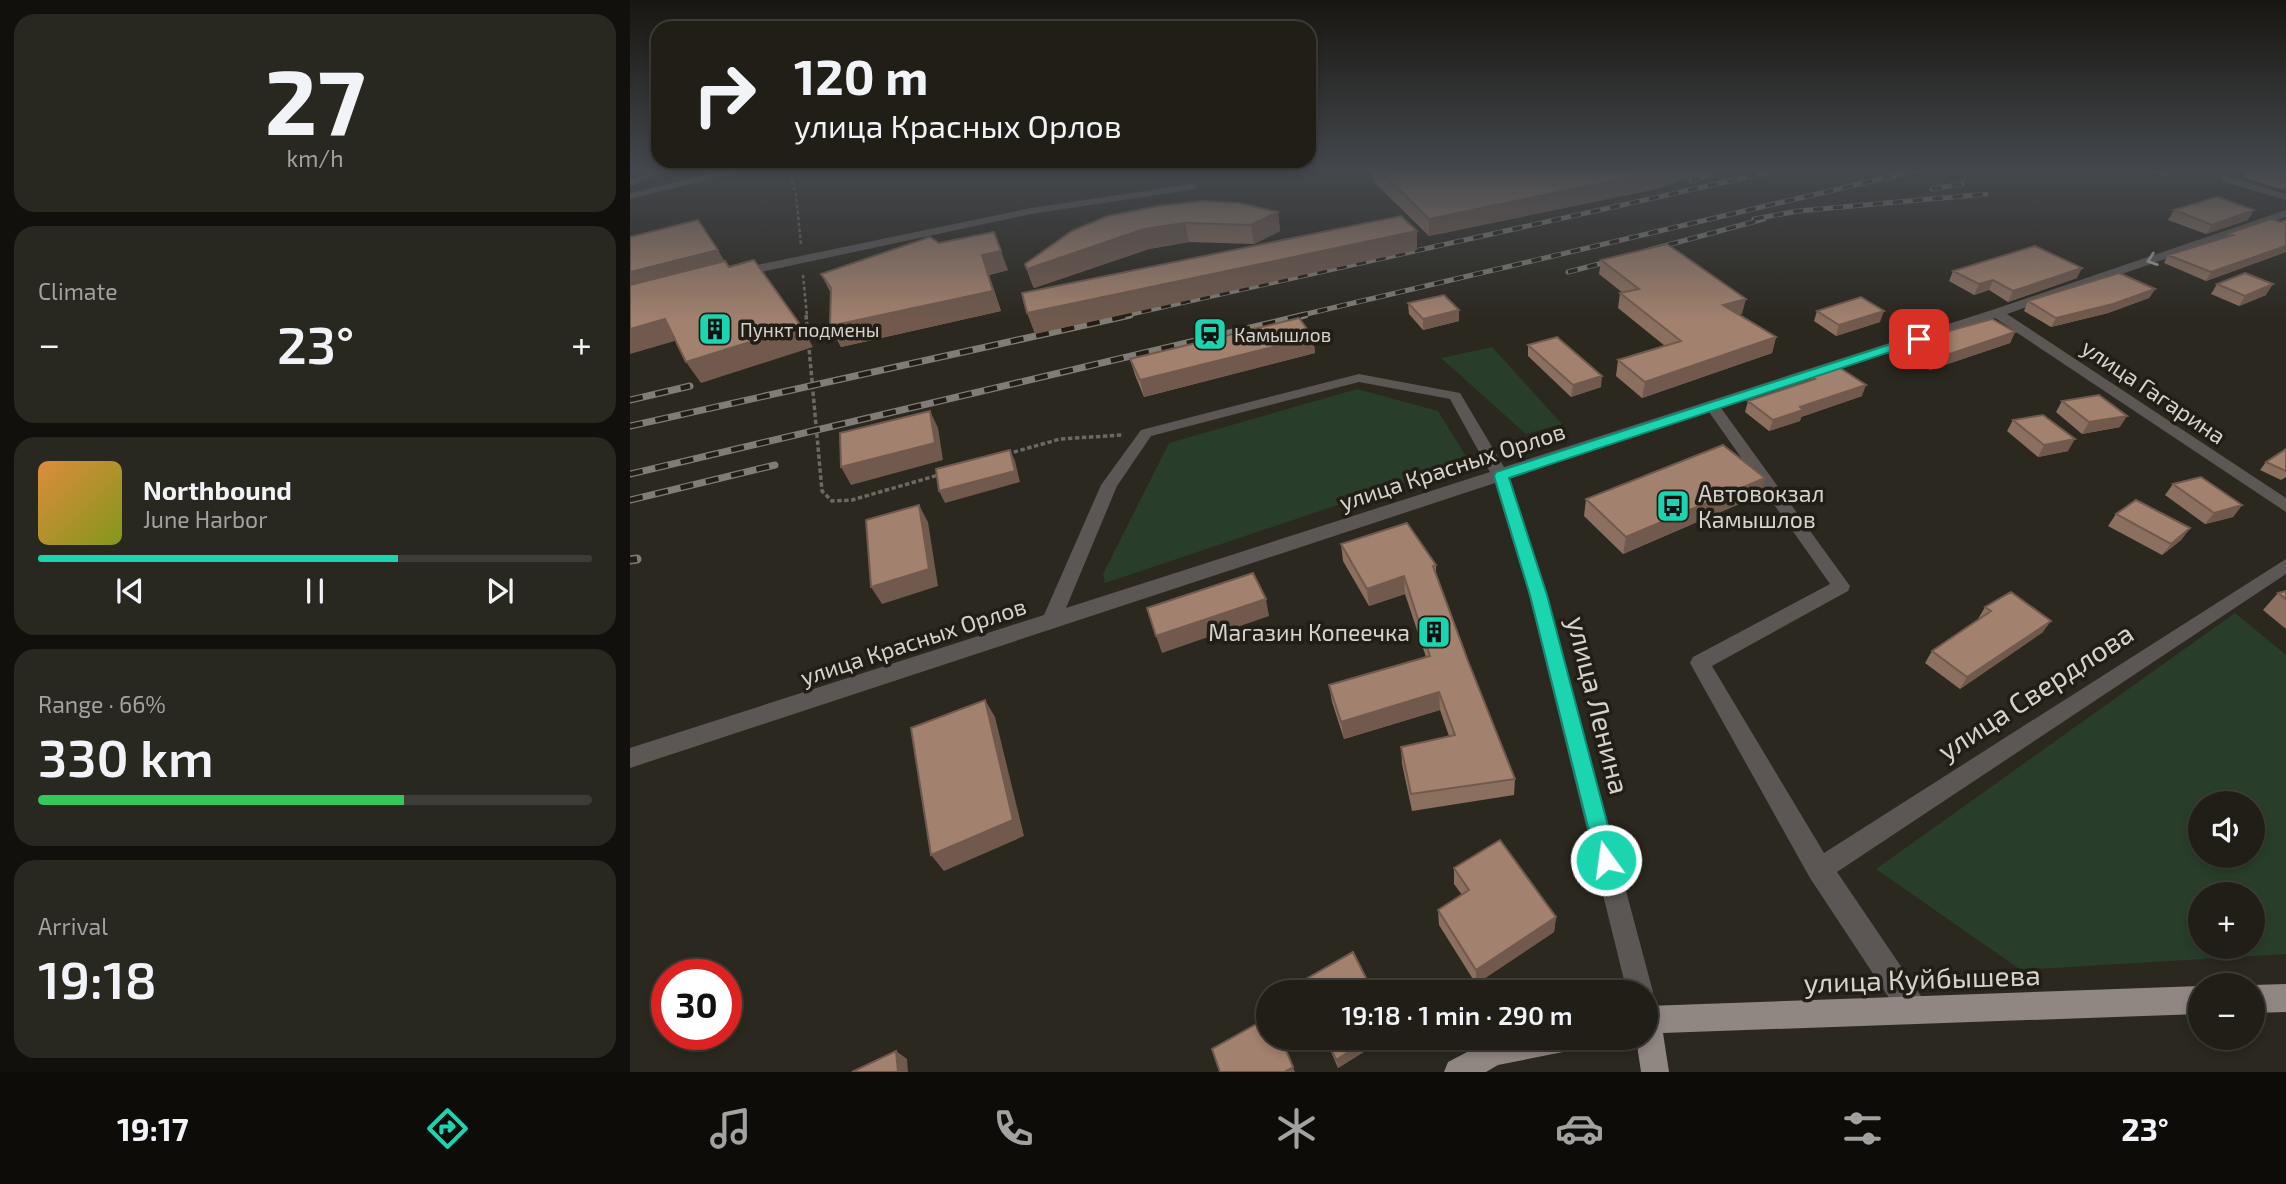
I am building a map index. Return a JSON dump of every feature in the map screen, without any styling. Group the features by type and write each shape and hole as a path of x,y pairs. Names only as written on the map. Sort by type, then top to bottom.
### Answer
{"main road":[{"path":"2265,999 2286,998"},
{"name":"улица Куйбышева","path":"1658,1020 2188,1000"},
{"path":"1458,1072 1494,1052 1504,1050"},
{"path":"1652,1050 1655,1072"}],"street":[{"path":"722,277 795,259 987,220"},
{"name":"улица Красных Орлов","path":"630,758 1997,313 2266,220"},
{"name":"улица Гагарина","path":"1997,313 2286,506"},
{"name":"улица Ленина","path":"1146,433 1359,378 1455,396 1501,476 1538,595 1637,980"},
{"path":"1712,406 1841,586 1700,663 1819,870 1913,1009"},
{"path":"1050,623 1109,485 1146,433"},
{"name":"улица Свердлова","path":"1819,870 2286,565"}],"path":[{"path":"798,220 801,248"},
{"path":"803,275 822,491 832,501 852,500 943,473"},
{"path":"995,458 1060,439 1146,433"}],"green space":[{"path":"1492,347 1562,424 1526,434 1441,358"},
{"path":"1357,389 1438,411 1469,461 1105,583 1103,574 1169,443"},
{"path":"2235,613 2286,655 2286,954 2265,955 2265,882 2188,882 2188,959 2203,959 2021,970 1876,869"}],"building":[{"path":"698,220 718,250 630,272 630,237"},
{"path":"1098,220 1261,220 1251,225 1185,223 1144,229 1027,269 1025,264 1072,231"},
{"path":"1381,220 1405,220 1417,231 1027,313 1022,293"},
{"path":"2199,220 2226,220 2212,225"},
{"path":"2268,220 2286,220 2286,246 2211,272 2168,255 2233,235 2229,233"},
{"path":"994,232 1001,251 982,255 993,291 830,326 831,288 821,274 930,237 939,243"},
{"path":"1667,244 1746,299 1723,305 1776,337 1645,382 1618,360 1681,341 1620,293 1639,289 1601,260"},
{"path":"2035,246 2082,268 2013,291 1993,280 1979,284 1953,271"},
{"name":"Пункт подмены","path":"754,260 801,326 686,362 665,319 630,329 630,285 725,261 729,267"},
{"path":"2119,273 2155,289 2113,304 2056,318 2028,301"},
{"path":"2245,273 2273,284 2245,296 2217,284"},
{"path":"1444,295 1459,310 1423,319 1408,303"},
{"path":"1861,297 1884,311 1839,325 1817,311"},
{"path":"1299,318 1313,337 1140,380 1130,359"},
{"path":"1992,319 2015,332 1935,359 1909,342"},
{"path":"1557,337 1602,376 1573,385 1528,345"},
{"path":"1840,368 1866,385 1800,407 1803,410 1773,420 1748,401 1815,379 1812,377"},
{"path":"2099,395 2127,416 2089,422 2062,401"},
{"path":"930,411 935,443 841,467 840,433"},
{"path":"2043,415 2075,439 2044,445 2013,420"},
{"name":"Автовокзал Камышлов","path":"1723,445 1765,478 1626,537 1586,499"},
{"path":"2286,449 2286,471 2266,462"},
{"path":"1010,450 1015,471 939,491 936,469"},
{"path":"2201,477 2242,505 2214,513 2173,484"},
{"path":"2136,500 2190,528 2171,544 2116,514"},
{"path":"919,505 929,569 871,587 866,520"},
{"path":"1407,523 1436,565 1433,566 1468,661 1515,779 1411,794 1401,747 1455,735 1439,692 1341,722 1329,685 1430,656 1404,576 1367,589 1341,544"},
{"path":"1253,573 1266,599 1156,636 1147,608"},
{"path":"2286,591 2286,599 2278,593"},
{"path":"2011,592 2051,621 1967,677 1932,651 1991,611 1985,607"},
{"path":"985,700 1013,820 931,855 911,728"},
{"path":"1500,840 1556,917 1476,970 1438,910 1469,890 1454,868"},
{"path":"1353,952 1367,980 1304,980"},
{"path":"1256,1024 1256,1050 1286,1050 1293,1067 1284,1072 1220,1072 1212,1049"},
{"path":"1331,1050 1351,1050 1336,1060"},
{"path":"896,1051 898,1072 852,1072"}],"railway":[{"path":"1122,316 1555,220"},
{"path":"1298,316 1706,220"},
{"path":"1649,250 1760,220"},
{"path":"1568,272 1618,259"},
{"path":"630,426 1130,315"},
{"path":"630,474 1305,315"},
{"path":"630,400 690,386"},
{"path":"630,500 775,465"},
{"path":"630,560 637,559"}],"place":[{"name":"Пункт подмены","path":"715,329"},
{"name":"Камышлов","path":"1210,334"},
{"name":"Автовокзал Камышлов","path":"1673,506"},
{"name":"Магазин Копеечка","path":"1434,632"}],"route":[{"path":"1606,860 1538,595 1501,476 1919,339"}]}
